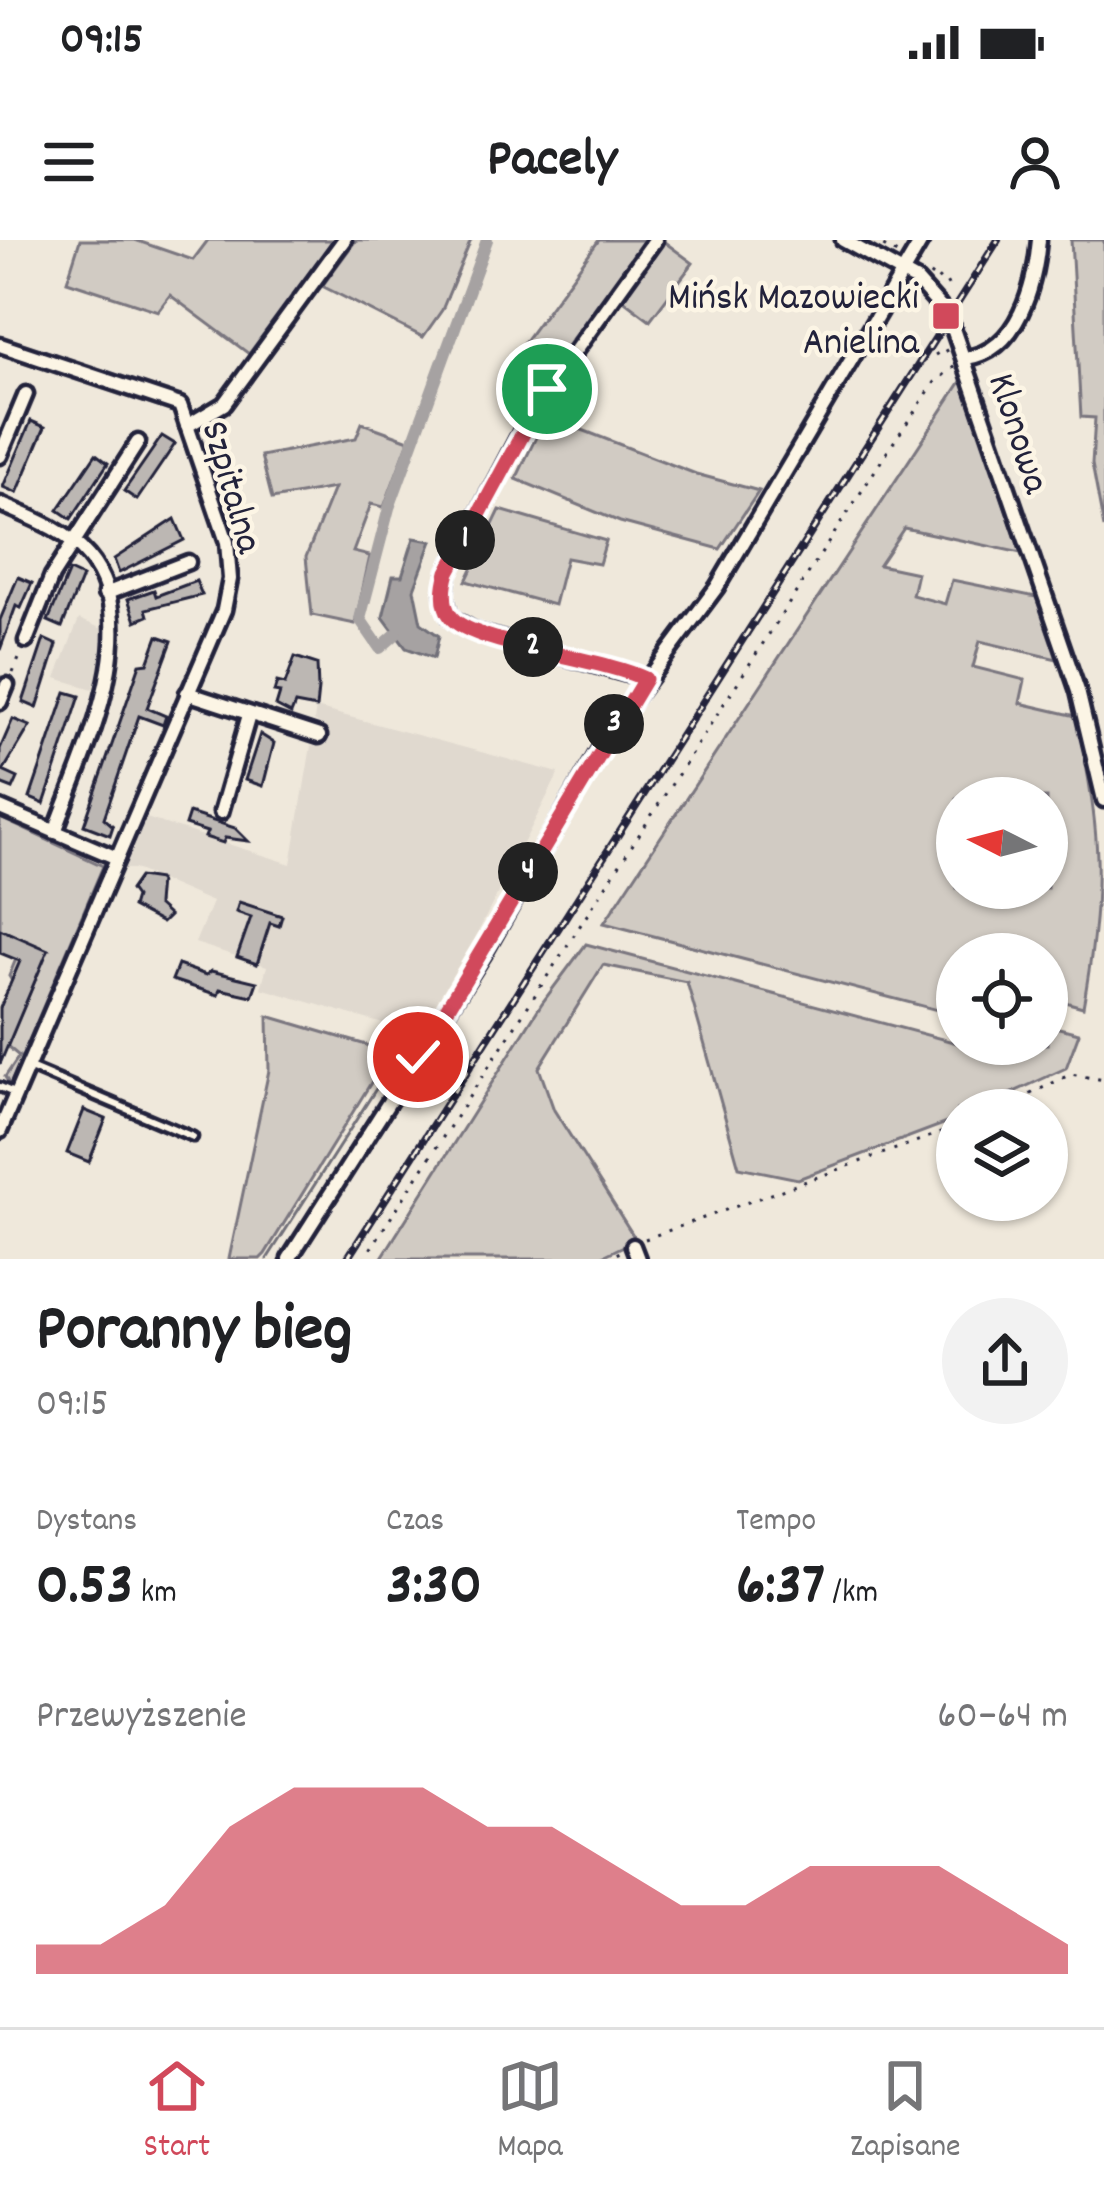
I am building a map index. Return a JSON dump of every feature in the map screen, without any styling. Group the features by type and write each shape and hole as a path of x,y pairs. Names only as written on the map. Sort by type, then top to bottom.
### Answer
{"street":[{"path":"187,426 224,404 344,240"},
{"path":"645,679 476,632 450,616 446,606 448,572 547,389 655,240"},
{"name":"Klonowa","path":"843,240 900,268 947,313 1078,691 1104,800"},
{"path":"289,1259 484,952 611,728 717,587 900,268 922,240"},
{"path":"966,358 984,353 1019,316 1034,286 1039,240"},
{"name":"Szpitalna","path":"0,345 180,405 227,542 230,579 224,610 0,1131"},
{"path":"0,455 26,394"},
{"path":"26,641 52,576 139,442"},
{"path":"0,504 73,542 94,564 116,644 56,832"},
{"path":"105,594 188,562"},
{"path":"0,703 8,686"},
{"path":"187,694 319,736"},
{"path":"221,812 249,715"},
{"path":"0,808 117,858"}],"lane":[{"path":"27,1067 193,1137"},
{"path":"0,1087 16,1094"}],"path":[{"path":"873,240 896,253 900,268"},
{"path":"929,278 932,273 945,286 953,281"},
{"path":"364,1259 934,382 958,363 945,349 934,355"},
{"path":"754,640 764,647"},
{"path":"8,686 26,641"},
{"path":"1041,1089 1071,1074 1104,1080"},
{"path":"606,1259 636,1252 660,1231 713,1218 936,1135"}],"shaded area":[{"path":"80,240 135,240 193,260 208,240 333,240 249,354 170,295 158,311 67,281"},
{"path":"356,240 471,240 442,310 423,337 322,286"},
{"path":"599,240 644,240 557,360 522,345"},
{"path":"1071,240 1104,240 1104,528 1092,464 1095,418 1081,417"},
{"path":"663,241 693,263 650,320 622,299"},
{"path":"962,380 1021,553 904,528 879,565 917,573 912,595 945,604 952,580 1036,597 1057,659 980,641 973,667 1025,680 1020,703 1076,716 1091,793 1097,894 1083,1007 1068,1003 1068,933 936,933 936,1010 604,923"},
{"path":"546,416 696,474 759,491 720,549 620,522 516,479"},
{"path":"362,423 409,440 384,507 371,504 353,552 370,556 355,624 312,615 306,557 334,488 272,499 261,456 356,438"},
{"path":"500,510 606,541 599,564 566,558 554,605 466,581"},
{"path":"414,538 432,541 414,589 421,623 439,636 434,658 406,648 383,617 393,576 402,576"},
{"path":"79,619 105,630 106,646 93,689 56,678"},
{"path":"316,708 559,773 475,938 417,1034 261,988 267,966 195,943 212,902 135,869 121,869 143,817 291,864 311,746 322,747 324,739 325,728 314,721"},
{"path":"0,818 103,866 10,1085 5,1077 19,1056 7,1046 36,978 17,969 12,981 9,976 16,959 48,950 0,929"},
{"path":"586,944 936,1037 936,1065 1067,1065 1020,1089 936,1089 936,1127 798,1179 739,1167 687,982 603,965 539,1068 554,1110 636,1240 597,1259 381,1259 542,1003"},
{"path":"268,1016 390,1052 265,1254 260,1259 229,1259 269,1070"},
{"path":"1068,1030 1079,1033 1068,1063"}],"building":[{"path":"31,421 45,427 17,493 3,487"},
{"path":"162,436 175,444 137,500 124,491"},
{"path":"96,454 108,463 71,519 58,510"},
{"path":"175,519 184,540 119,573 114,559"},
{"path":"69,571 82,577 62,627 48,621"},
{"path":"18,577 32,583 21,608 16,606 0,650 0,620"},
{"path":"196,581 202,595 146,609 148,616 136,621 128,599 154,590 156,596"},
{"path":"158,636 172,641 147,708 166,716 163,725 139,716 104,818 113,826 110,835 84,825 140,664 148,663"},
{"path":"44,639 57,645 37,708 23,702"},
{"path":"295,657 317,664 318,689 316,708 295,704 291,714 276,706 280,693 274,692 277,682 285,684"},
{"path":"66,692 80,696 44,804 30,798"},
{"path":"13,719 30,726 3,771 18,778 13,789 0,784 0,749"},
{"path":"260,734 274,743 263,786 245,780"},
{"path":"189,813 235,828 248,841 225,838 223,843 205,837 207,832 185,825"},
{"path":"139,877 159,880 157,905 169,916 162,923 132,907 135,897 130,890"},
{"path":"239,902 282,916 279,926 270,923 257,964 237,957 251,917 236,912"},
{"path":"0,929 48,950 0,1064 0,1008 20,961 0,953"},
{"path":"178,965 206,975 211,971 257,982 252,996 220,989 218,995 172,980"},
{"path":"84,1110 106,1119 89,1162 67,1153"}],"waterway":[{"path":"396,634 380,648 360,619 389,508 487,240"},
{"path":"267,1259 397,1056"}],"railway":[{"path":"347,1259 998,240"}],"place":[{"name":"Mińsk Mazowiecki Anielina","path":"946,316"}],"route":[{"path":"418,1057 484,952 611,728 645,679 630,671 476,632 460,625 446,606 448,572 547,389"}]}
